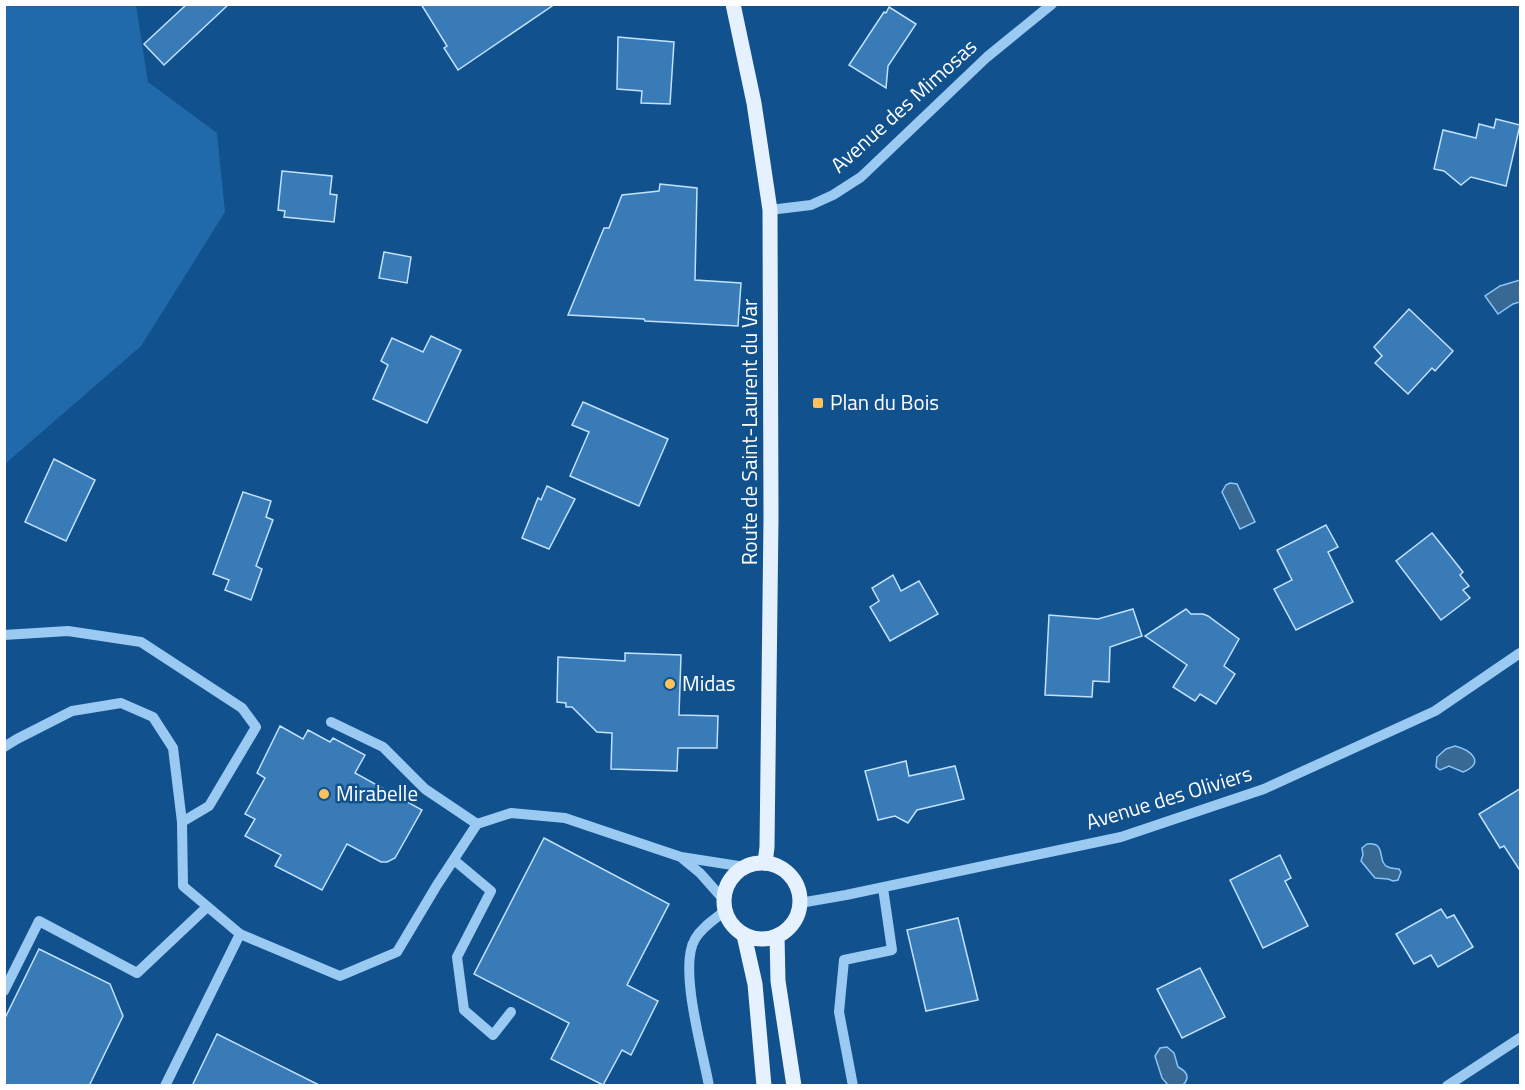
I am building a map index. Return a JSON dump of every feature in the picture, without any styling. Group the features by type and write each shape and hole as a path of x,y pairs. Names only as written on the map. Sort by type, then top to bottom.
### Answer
{"main road":[{"name":"Route de Saint-Laurent du Var","path":"733,4 754,103 770,210 771,519 765,863"},
{"path":"765,863 788,873 797,887 800,903 791,926 777,936 760,939 736,929 725,906 730,881 745,867 765,863"},
{"path":"744,934 755,984 764,1086"},
{"path":"777,936 778,981 794,1086"}],"street":[{"name":"Avenue des Mimosas","path":"770,210 811,205 834,195 861,177 987,57 1052,4"},
{"path":"4,635 68,631 141,642 242,708 256,727 209,806 182,822"},
{"name":"Avenue des Oliviers","path":"800,903 883,888 1121,837 1264,789 1436,711 1521,653"},
{"path":"4,747 72,711 121,703 153,717 173,748 182,822 183,886 240,934 340,976 398,952 477,824 511,813 565,818 681,857 745,867"},
{"path":"331,722 383,747 425,789 477,824"},
{"path":"681,857 700,873 725,906 702,929 689,953 689,985 709,1086"},
{"path":"454,860 491,891 458,957 464,1010 493,1035 511,1012"},
{"path":"853,1086 839,1012 844,960 892,950 883,888"},
{"path":"4,991 39,921 137,973 207,907"},
{"path":"165,1086 240,934"},
{"path":"1447,1086 1521,1038"}],"shaded area":[{"path":"5,4 136,5 148,82 217,133 225,212 141,346 5,464"},
{"path":"1520,280 1520,302 1498,314 1485,296 1500,286"},
{"path":"1230,483 1237,484 1255,522 1240,529 1222,492"},
{"path":"1455,746 1466,750 1474,757 1474,765 1463,772 1449,766 1440,770 1436,767 1437,757 1446,749"},
{"path":"1367,844 1373,844 1380,849 1383,861 1389,868 1399,869 1401,872 1398,880 1375,878 1361,861 1362,848"},
{"path":"1167,1047 1174,1053 1178,1067 1187,1074 1183,1085 1168,1085 1162,1078 1155,1056 1160,1048"}],"building":[{"path":"187,4 229,4 164,65 144,44"},
{"path":"421,4 555,4 458,70 444,48 447,46"},
{"path":"889,7 916,24 888,66 886,88 849,65"},
{"path":"618,37 674,42 670,104 641,103 642,91 617,89"},
{"path":"1496,119 1520,125 1506,186 1471,177 1461,185 1444,171 1434,169 1443,130 1476,138 1479,124 1494,128"},
{"path":"282,171 332,176 330,194 337,195 334,222 284,217 285,211 278,210"},
{"path":"660,184 697,188 695,280 741,283 738,326 568,315 604,228 609,228 622,195 659,191"},
{"path":"384,252 411,257 407,283 379,278"},
{"path":"1409,309 1453,351 1435,371 1432,368 1408,394 1375,363 1382,356 1374,347"},
{"path":"431,336 461,350 427,423 373,399 388,365 381,361 392,338 423,352"},
{"path":"583,402 668,439 639,506 570,476 589,432 572,425"},
{"path":"54,459 95,480 66,541 25,522"},
{"path":"547,486 575,499 549,549 522,538 538,498 541,500"},
{"path":"243,492 271,501 266,517 273,520 256,566 262,569 251,600 225,590 229,580 213,574"},
{"path":"1326,525 1338,547 1328,552 1353,602 1296,630 1274,589 1292,580 1277,550"},
{"path":"1432,533 1463,572 1460,575 1469,586 1463,590 1470,598 1441,620 1396,561"},
{"path":"893,575 901,591 919,581 938,614 890,641 870,607 879,601 872,588"},
{"path":"1133,609 1142,636 1110,647 1109,682 1093,681 1092,697 1045,695 1049,615 1098,619"},
{"path":"1186,609 1191,614 1208,616 1239,639 1224,666 1235,674 1216,704 1200,694 1195,701 1173,687 1187,665 1145,636"},
{"path":"625,653 681,655 679,715 718,716 717,748 678,748 677,771 611,769 612,733 597,732 572,707 566,707 566,703 557,702 558,657 625,661"},
{"name":"Mirabelle","path":"280,726 303,739 308,730 330,742 333,738 365,755 355,773 422,810 395,858 381,862 347,844 322,890 275,866 281,855 245,836 255,819 245,814 265,778 257,773"},
{"path":"906,761 909,776 955,766 964,799 917,810 908,823 895,816 878,820 865,771"},
{"path":"1521,788 1521,872 1504,846 1500,848 1479,814"},
{"path":"544,838 669,904 627,985 658,1001 631,1055 622,1050 603,1085 551,1059 569,1023 474,974"},
{"path":"1280,855 1291,878 1285,881 1308,926 1263,948 1230,880"},
{"path":"1441,909 1447,918 1454,915 1473,947 1438,967 1431,955 1414,964 1396,934"},
{"path":"958,918 978,1000 926,1011 907,930"},
{"path":"39,949 110,984 123,1016 89,1086 4,1086 4,1020"},
{"path":"1200,968 1225,1017 1182,1038 1157,989"},
{"path":"217,1034 321,1086 192,1086"}],"place":[{"name":"Plan du Bois","path":"818,403"},
{"name":"Midas","path":"670,684"},
{"name":"Mirabelle","path":"324,794"}]}
